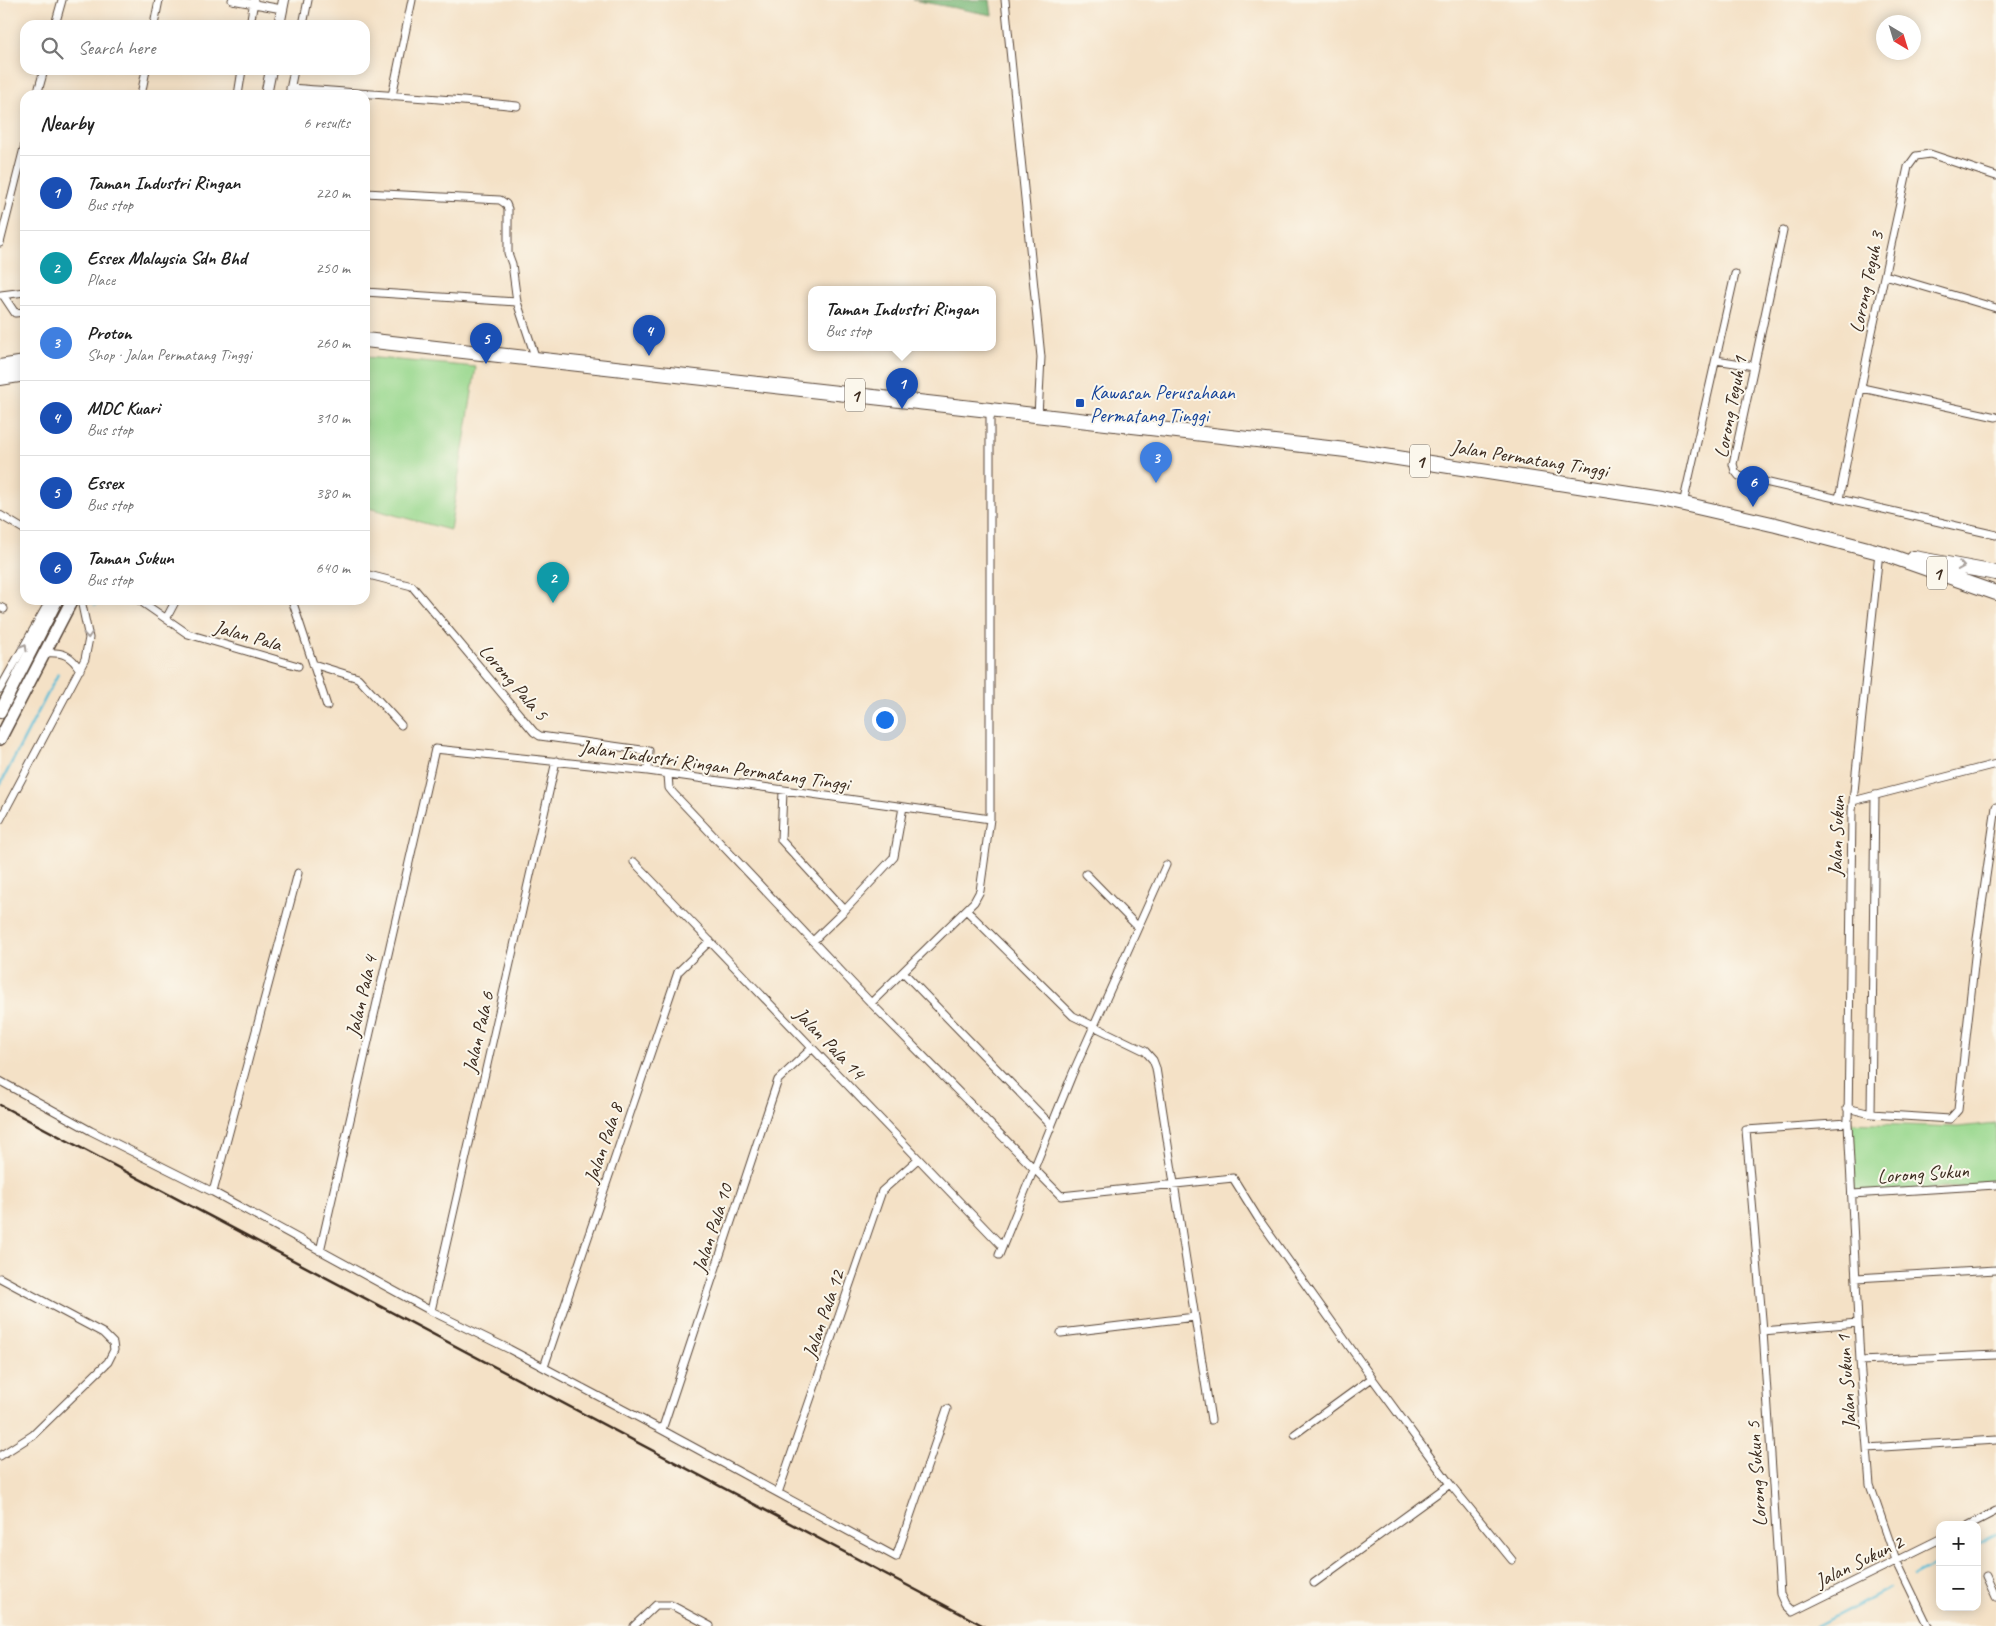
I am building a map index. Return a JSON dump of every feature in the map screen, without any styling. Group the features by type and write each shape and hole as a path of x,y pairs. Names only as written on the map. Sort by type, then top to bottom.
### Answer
{"highway":[{"name":"Jalan Permatang Tinggi","path":"370,341 1346,450 1504,473 1683,504 1776,525 1879,552 1996,573"},
{"path":"0,367 20,371"},
{"path":"0,378 20,373"},
{"name":"Jalan Permatang Tinggi","path":"1879,552 1996,593"}],"main road":[{"path":"0,712 54,605"},
{"path":"0,739 70,605"}],"street":[{"path":"57,20 62,0"},
{"path":"155,20 159,0"},
{"path":"232,0 283,4 280,20"},
{"path":"304,20 308,0"},
{"path":"392,96 412,0"},
{"path":"1005,0 1041,357 1038,416"},
{"path":"251,20 254,2"},
{"path":"39,90 43,75"},
{"path":"142,90 145,75"},
{"path":"239,90 241,75"},
{"path":"267,90 269,75"},
{"path":"289,90 293,75"},
{"path":"370,95 446,98 517,106"},
{"name":"Lorong Teguh 3","path":"1840,499 1908,167 1916,156 1930,154 1996,176"},
{"path":"0,243 20,164"},
{"path":"370,193 500,200 506,204 508,209 508,253 512,264 517,302 536,359"},
{"name":"Lorong Teguh 1","path":"1783,231 1733,464 1735,471 1739,476 1996,535"},
{"path":"1683,504 1735,274"},
{"path":"1885,275 1996,308"},
{"path":"370,292 517,302"},
{"path":"1,295 20,293"},
{"path":"1,295 15,313 20,312"},
{"path":"1716,360 1754,366"},
{"path":"1862,388 1996,417"},
{"path":"871,1003 979,896 990,819 990,410"},
{"path":"0,515 20,527"},
{"name":"Jalan Sukun","path":"1848,1123 1853,801 1879,552"},
{"name":"Lorong Pala 5","path":"370,575 412,586 534,732 540,736 649,752 648,771"},
{"path":"0,689 47,605"},
{"path":"0,820 80,670 88,649 89,638 82,605"},
{"name":"Jalan Pala","path":"146,605 188,634 298,666"},
{"path":"166,619 173,605"},
{"path":"294,605 327,706"},
{"path":"46,653 65,654 71,657 80,670"},
{"path":"313,664 358,678 401,725"},
{"name":"Jalan Industri Ringan Permatang Tinggi","path":"435,749 648,771 990,819"},
{"name":"Jalan Pala 4","path":"320,1251 435,749"},
{"name":"Jalan Pala 6","path":"431,1311 556,761"},
{"path":"1853,801 1996,764"},
{"path":"668,774 669,788 673,794 871,1003 1061,1196 1234,1178 1258,1218 1372,1378 1450,1484 1512,1560"},
{"path":"783,791 781,840 846,910"},
{"path":"1872,1114 1875,795"},
{"path":"813,941 846,910 894,857 903,807"},
{"path":"1847,1108 1872,1114 1950,1120 1958,1110 1977,939 1996,807"},
{"name":"Jalan Pala 14","path":"634,862 1002,1246"},
{"path":"998,1255 1093,1026 1166,865"},
{"path":"213,1192 298,873"},
{"path":"1086,874 1138,927"},
{"path":"966,910 1073,1016 1145,1051 1153,1060 1156,1068 1211,1420"},
{"name":"Jalan Pala 8","path":"544,1368 678,972 710,941"},
{"path":"904,972 1051,1125"},
{"name":"Jalan Pala 10","path":"662,1430 778,1080 812,1048"},
{"path":"0,1081 91,1131 213,1192 431,1311 662,1430 896,1557 946,1409"},
{"name":"Lorong Sukun 5","path":"1792,1612 1785,1605 1780,1594 1746,1130 1848,1123"},
{"name":"Jalan Sukun 1","path":"1848,1123 1860,1362 1870,1485 1896,1560 1928,1626"},
{"name":"Jalan Pala 12","path":"778,1493 882,1191 918,1159"},
{"name":"Lorong Sukun","path":"1852,1194 1996,1185"},
{"path":"1856,1278 1996,1270"},
{"path":"0,1278 104,1333 114,1343 114,1350 108,1362 33,1435 0,1456"},
{"path":"1061,1332 1194,1317"},
{"path":"1762,1331 1858,1323"},
{"path":"1860,1362 1996,1355"},
{"path":"1295,1434 1372,1378"},
{"path":"1867,1448 1996,1440"},
{"path":"1314,1583 1450,1484"},
{"path":"1977,1521 1996,1511"},
{"name":"Jalan Sukun 2","path":"1792,1612 1936,1541"},
{"path":"1986,1576 1996,1598"},
{"path":"634,1626 656,1605 671,1605 710,1626"}],"green space":[{"path":"913,0 990,0 992,15"},
{"path":"370,357 476,367 450,530 370,508"},
{"path":"1848,1123 1958,1127 1996,1123 1996,1185 1852,1194"}],"waterway":[{"path":"0,785 58,674"},
{"path":"1981,1542 1996,1534"},
{"path":"1913,1576 1936,1564"},
{"path":"1817,1626 1890,1588"}],"railway":[{"path":"0,1105 984,1626"}],"place":[{"name":"MDC Kuari","path":"649,356"},
{"name":"Essex","path":"486,364"},
{"name":"Kawasan Perusahaan Permatang Tinggi","path":"1080,403"},
{"name":"Taman Industri Ringan","path":"902,409"},
{"name":"Proton","path":"1156,483"},
{"name":"Taman Sukun","path":"1753,507"},
{"name":"Essex Malaysia Sdn Bhd","path":"553,603"}]}
